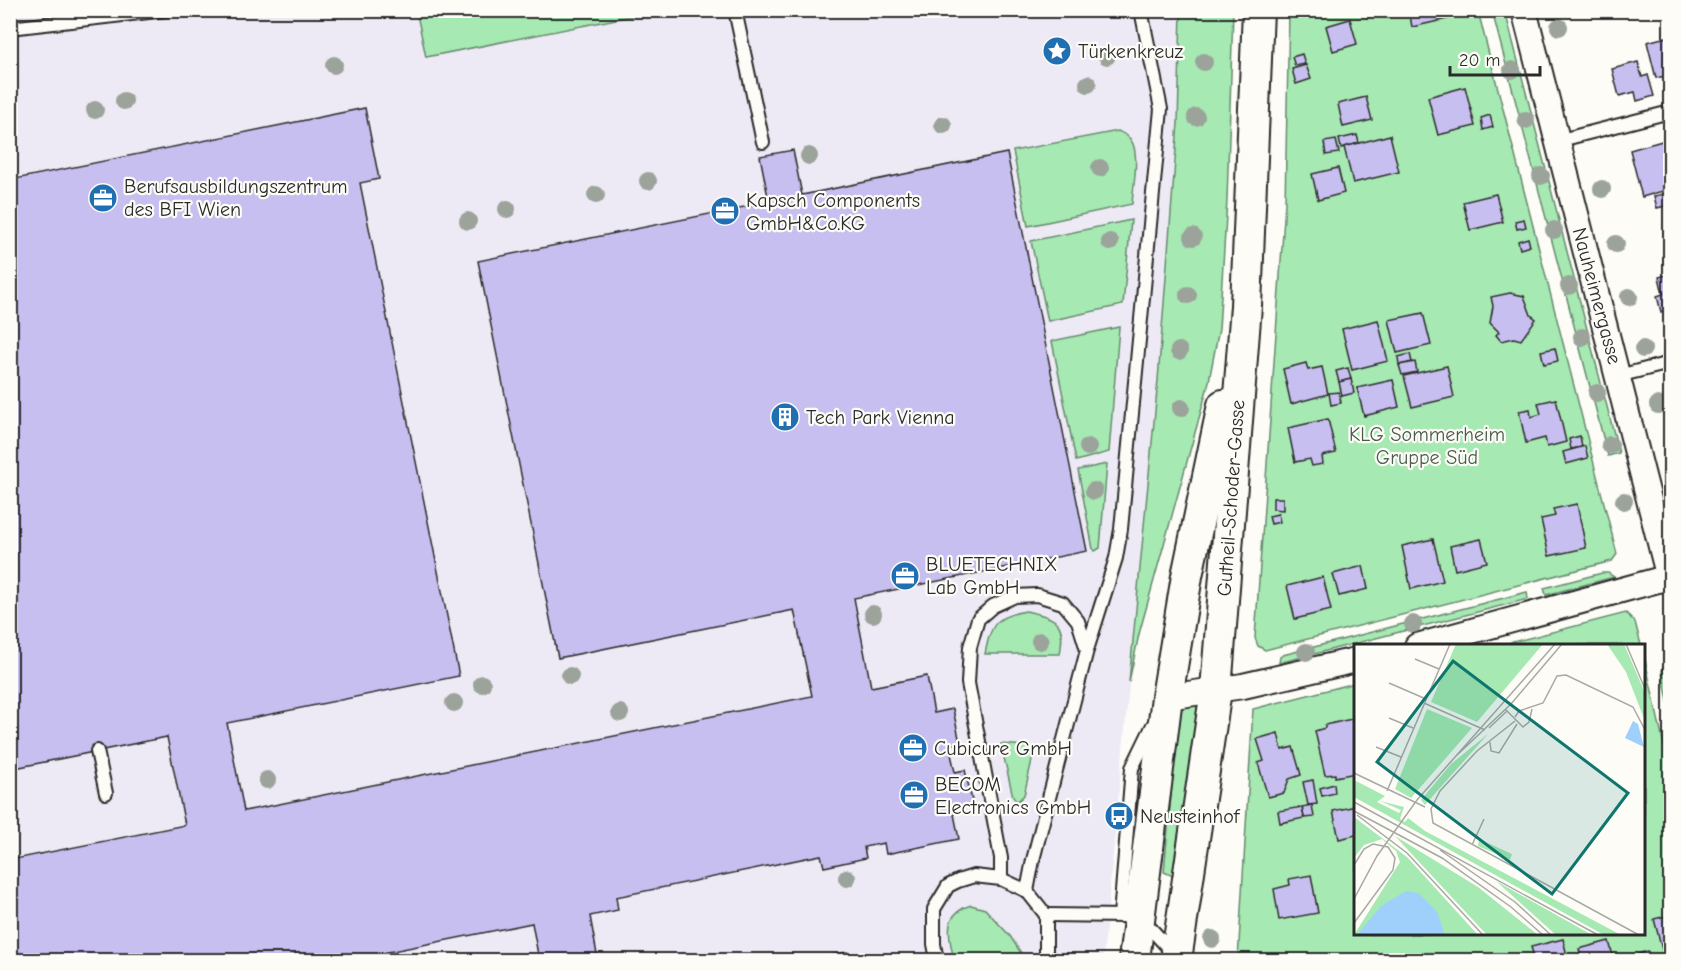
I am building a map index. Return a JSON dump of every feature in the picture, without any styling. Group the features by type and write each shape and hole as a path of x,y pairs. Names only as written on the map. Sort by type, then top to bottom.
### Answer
{"street":[{"name":"Gutheil-Schoder-Gasse","path":"1173,959 1216,690 1252,201 1258,10"},
{"name":"Nauheimergasse","path":"1524,10 1670,580"},
{"name":"Gutheil-Schoder-Gasse","path":"1134,960 1130,916 1187,576 1245,306"},
{"name":"Gutheil-Schoder-Gasse","path":"1187,576 1196,639 1216,690"},
{"path":"1421,644 1670,580"},
{"path":"1167,697 1243,687 1354,660"}],"lane":[{"path":"10,28 166,10"},
{"path":"735,10 763,142"},
{"path":"1027,891 1087,650 1116,558 1121,530 1161,109 1141,10"},
{"path":"1557,141 1671,112"},
{"path":"1618,376 1671,363"},
{"path":"1001,879 1001,858 968,683 970,647 978,619 993,606 1015,596 1037,595 1063,603 1078,621 1087,650"},
{"name":"Gutheil-Schoder-Gasse","path":"1130,916 1123,880 1132,768 1167,697"},
{"path":"97,751 106,793"},
{"path":"937,960 934,944 934,909 948,886 958,880 974,876 1001,879 1027,891 1046,915 1046,960"},
{"path":"1123,880 1130,916 1173,959"},
{"path":"1046,915 1130,916"}],"shaded area":[{"path":"10,11 1181,11 1178,123 1158,380 1103,960 11,960"}],"green space":[{"path":"416,10 657,10 657,11 426,57"},
{"path":"1181,11 1233,11 1227,200 1219,329 1208,386 1139,634 1129,682 1158,380 1178,123"},
{"name":"KLG Sommerheim Gruppe Süd","path":"1289,11 1478,11 1617,554 1612,561 1265,650 1258,646 1255,638 1285,203"},
{"path":"1492,11 1505,11 1619,453 1608,456"},
{"path":"1118,131 1131,139 1135,150 1136,165 1132,204 1028,226 1013,151"},
{"path":"1131,220 1123,305 1048,321 1031,241"},
{"path":"1119,327 1109,452 1076,461 1052,341"},
{"path":"1107,464 1100,548 1095,551 1078,470"},
{"path":"1608,573 1614,577 1546,595 1544,588"},
{"path":"1527,592 1528,599 1279,663 1283,655"},
{"path":"1026,611 1045,616 1057,623 1062,634 1060,654 985,654 996,623 1007,616"},
{"path":"1626,613 1635,622 1641,644 1505,644"},
{"path":"1670,659 1670,710 1662,671 1665,662"},
{"path":"1645,660 1670,773 1670,960 1238,960 1253,709 1354,683 1354,935 1645,935"},
{"path":"1196,702 1200,705 1182,880 1164,872 1179,707"},
{"path":"1001,744 1035,747 1024,795 1017,802 1013,797"},
{"path":"971,905 985,909 1010,936 1021,953 1020,960 954,960 949,935 951,920 961,909"}],"building":[{"path":"1409,10 1455,10 1456,17 1412,27"},
{"path":"1350,19 1357,44 1333,51 1326,26"},
{"path":"1670,36 1670,75 1656,78 1647,42"},
{"path":"1302,54 1305,64 1295,66 1292,57"},
{"path":"1638,62 1642,77 1648,75 1654,96 1637,101 1635,92 1619,96 1612,69"},
{"path":"1306,65 1311,79 1296,84 1292,69"},
{"path":"1465,87 1475,126 1438,135 1428,97"},
{"path":"1366,97 1372,120 1343,127 1338,104"},
{"name":"Tech Park Vienna","path":"365,108 379,179 360,183 459,676 227,723 244,811 812,696 794,610 558,658 478,261 769,202 760,156 793,150 802,195 1007,153 1087,551 854,598 871,687 927,676 934,713 953,709 960,743 949,745 955,772 965,770 973,805 953,809 959,839 886,854 884,843 864,847 866,858 824,867 821,855 616,897 618,910 590,916 598,960 539,960 532,923 348,960 10,960 10,860 185,825 167,737 10,769 10,180"},
{"path":"1490,115 1493,127 1483,130 1481,118"},
{"path":"1357,135 1359,143 1341,148 1339,139"},
{"path":"1390,135 1399,172 1353,183 1344,147"},
{"path":"1336,140 1339,153 1326,155 1324,142"},
{"path":"1662,141 1670,173 1670,189 1642,197 1630,150"},
{"path":"1338,168 1344,193 1318,200 1312,174"},
{"path":"1670,193 1670,205 1657,208 1654,196"},
{"path":"1496,194 1503,222 1470,230 1463,202"},
{"path":"1524,219 1526,227 1517,229 1515,221"},
{"path":"1528,238 1530,246 1520,249 1518,241"},
{"path":"1670,274 1670,323 1667,310 1661,312 1657,296 1663,294 1659,277"},
{"path":"1510,293 1524,296 1531,315 1536,319 1521,340 1514,338 1501,341 1496,335 1499,332 1490,323 1493,306 1491,297"},
{"path":"1423,313 1431,345 1397,353 1389,320"},
{"path":"1378,320 1388,361 1352,370 1342,329"},
{"path":"1555,348 1558,361 1544,364 1541,351"},
{"path":"1410,354 1412,362 1399,365 1398,357"},
{"path":"1415,362 1417,372 1402,375 1399,365"},
{"path":"1306,363 1308,370 1322,367 1328,394 1291,404 1283,369"},
{"path":"1447,366 1454,397 1412,407 1404,376"},
{"path":"1348,368 1351,379 1339,382 1336,371"},
{"path":"1351,379 1354,393 1342,396 1339,382"},
{"path":"1393,380 1399,407 1364,416 1357,388"},
{"path":"1339,392 1341,403 1331,405 1329,393"},
{"path":"1556,399 1566,442 1547,447 1545,438 1526,443 1519,411 1530,409 1531,417 1541,414 1538,403"},
{"path":"1328,419 1336,453 1322,456 1323,464 1312,466 1310,459 1295,462 1288,428"},
{"path":"1580,436 1582,447 1571,449 1569,439"},
{"path":"1585,446 1588,458 1566,464 1563,452"},
{"path":"1273,498 1283,498 1283,510 1273,509"},
{"path":"1577,504 1586,548 1549,556 1541,519 1555,516 1553,509"},
{"path":"1278,514 1280,522 1271,524 1269,516"},
{"path":"1433,539 1443,581 1411,589 1402,546"},
{"path":"1481,539 1487,562 1455,570 1450,546"},
{"path":"1363,566 1368,589 1339,596 1333,574"},
{"path":"1323,577 1331,610 1295,619 1287,586"},
{"path":"1354,718 1354,773 1335,777 1335,774 1325,775 1315,731 1325,728 1325,725"},
{"path":"1278,733 1282,750 1293,747 1301,775 1289,779 1284,793 1268,797 1258,763 1264,761 1257,739"},
{"path":"1313,780 1317,804 1308,805 1303,782"},
{"path":"1334,784 1335,793 1322,796 1320,788"},
{"path":"1312,805 1314,817 1304,818 1302,807"},
{"path":"1354,806 1354,835 1339,839 1333,811"},
{"path":"1302,807 1304,818 1280,823 1278,811"},
{"path":"1311,875 1318,913 1279,920 1274,889 1290,885 1289,879"},
{"path":"1670,915 1670,955 1664,957 1654,919"},
{"path":"1563,939 1568,960 1535,960 1531,947"},
{"path":"1609,941 1614,960 1582,960 1579,949"},
{"path":"1648,951 1651,960 1639,960 1638,954"},
{"path":"847,952 849,960 805,960"}],"place":[{"name":"Türkenkreuz","path":"1057,51"},
{"name":"Berufsausbildungszentrum des BFI Wien","path":"103,198"},
{"name":"Kapsch Components GmbH&Co.KG","path":"725,211"},
{"name":"Tech Park Vienna","path":"785,417"},
{"name":"BLUETECHNIX Lab GmbH","path":"905,576"},
{"name":"Cubicure GmbH","path":"913,748"},
{"name":"BECOM Electronics GmbH","path":"914,795"},
{"name":"Neusteinhof","path":"1119,816"}]}
